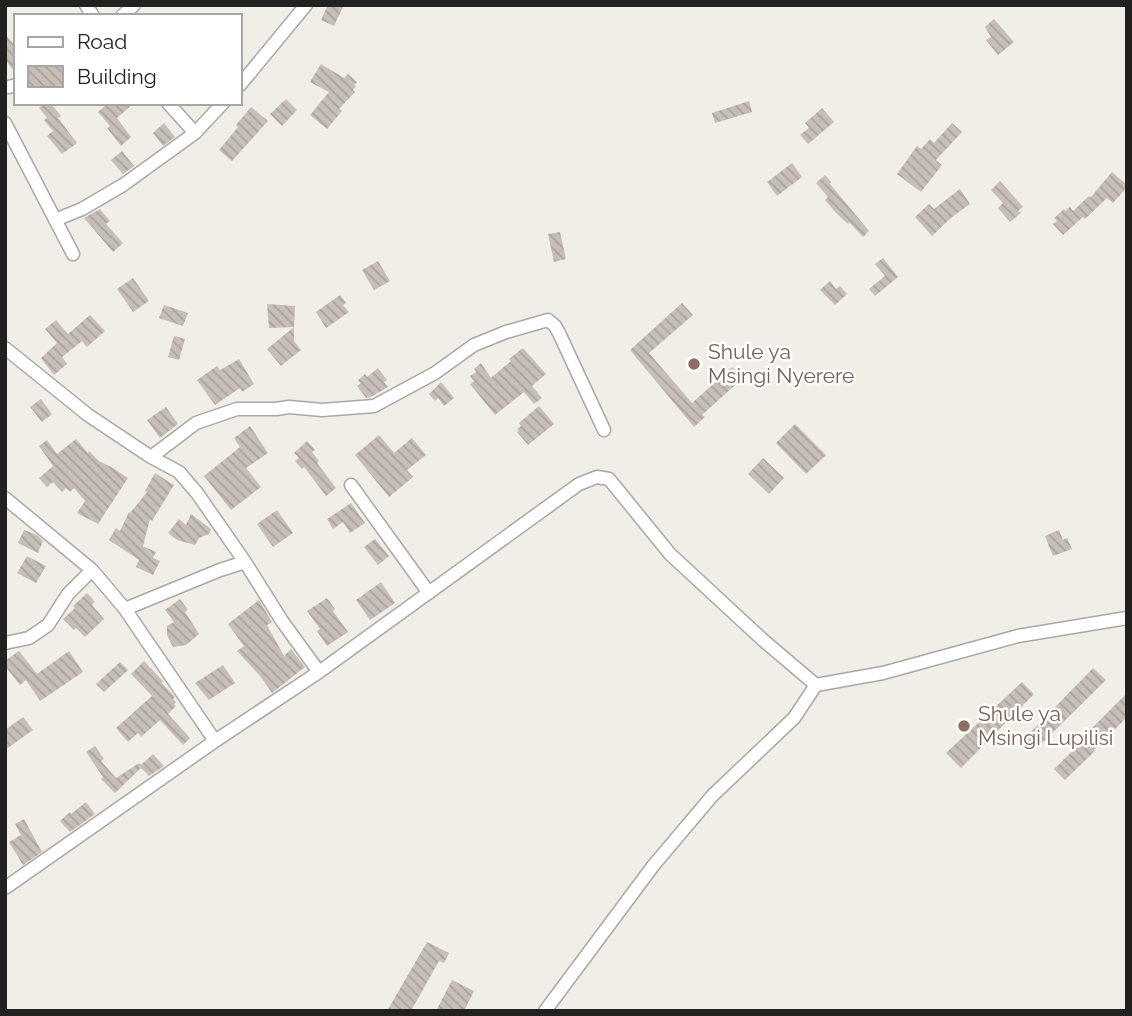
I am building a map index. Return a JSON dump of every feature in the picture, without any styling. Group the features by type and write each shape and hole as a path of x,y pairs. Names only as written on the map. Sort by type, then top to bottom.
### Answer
{"street":[{"path":"242,83 306,5"},
{"path":"170,105 195,133"},
{"path":"55,220 82,209 123,186 195,133 221,105"},
{"path":"5,123 73,254"},
{"path":"151,457 196,423 237,409 276,410 289,407 322,410 374,406 435,373 474,345 548,320 559,333 604,430"},
{"path":"7,352 88,415 151,457 179,472 197,493 319,672"},
{"path":"5,888 319,672 579,484 597,477 609,479 670,554 816,685"},
{"path":"351,485 429,593"},
{"path":"5,498 92,570 125,609 215,741"},
{"path":"125,609 245,562"},
{"path":"5,643 29,638 48,625 68,594 92,570"},
{"path":"545,1011 653,866 712,796 793,718 816,685 883,673 1018,636 1127,618"}],"building":[{"path":"328,5 344,5 334,26 321,20"},
{"path":"994,19 1014,42 998,55 986,40 991,37 985,27"},
{"path":"5,34 14,45 14,71 5,59"},
{"path":"321,64 344,78 348,74 357,82 353,90 355,92 339,109 342,111 327,129 310,115 329,92 310,82"},
{"path":"286,99 297,110 282,126 270,114"},
{"path":"749,101 752,112 715,123 712,113"},
{"path":"42,105 52,105 77,143 62,154 47,136 53,131 39,108"},
{"path":"106,105 132,105 117,118 131,137 121,146 98,112"},
{"path":"251,107 268,121 232,161 219,150"},
{"path":"822,108 834,122 808,144 800,135 809,128 805,123"},
{"path":"164,123 175,137 163,146 153,133"},
{"path":"952,123 962,132 936,160 942,165 921,192 897,174 917,146 921,149 930,139 934,143"},
{"path":"122,151 134,166 123,174 111,160"},
{"path":"792,163 802,177 777,196 767,182"},
{"path":"1112,172 1127,187 1113,203 1107,198 1063,235 1053,224 1057,221 1054,218 1064,209 1065,211 1070,207 1073,211 1089,196 1090,198"},
{"path":"825,175 869,231 863,237 825,200 828,197 816,183"},
{"path":"1000,181 1023,207 1018,211 1021,213 1010,222 998,208 1003,203 991,190"},
{"path":"960,189 970,204 932,236 915,217 929,204 934,209"},
{"path":"100,209 110,221 106,224 123,243 113,252 84,218"},
{"path":"560,232 566,259 554,262 548,234"},
{"path":"883,258 898,277 875,296 869,289 885,276 875,264"},
{"path":"378,261 390,281 374,290 362,270"},
{"path":"133,278 149,301 133,312 117,289"},
{"path":"830,281 836,289 840,286 847,294 835,305 820,290"},
{"path":"340,295 349,312 326,328 316,312"},
{"path":"682,303 693,315 649,353 692,403 732,367 743,378 702,415 705,417 694,427 630,350"},
{"path":"267,304 295,306 294,327 269,328"},
{"path":"164,305 188,313 183,326 159,318"},
{"path":"90,315 105,331 87,347 82,341 62,357 67,364 54,375 41,358 57,343 45,329 56,320 68,334"},
{"path":"294,327 294,341 301,350 281,366 267,349"},
{"path":"174,336 185,339 179,360 168,357"},
{"path":"523,348 546,374 532,386 542,398 534,404 524,392 495,415 470,384 474,381 470,376 481,363 491,378"},
{"path":"239,359 254,384 242,392 240,388 215,405 197,380 217,366 220,370"},
{"path":"378,368 387,380 384,382 388,387 366,398 357,386 361,383 358,380"},
{"path":"441,382 454,398 444,406 438,398 435,401 429,394"},
{"path":"41,399 52,414 42,422 30,407"},
{"path":"539,406 554,424 528,445 517,429 521,426 519,423"},
{"path":"166,407 178,424 160,438 147,420"},
{"path":"795,424 826,455 806,474 776,443"},
{"path":"250,426 268,453 246,468 261,487 231,510 204,476 240,447 234,438"},
{"path":"379,435 394,453 412,438 426,455 407,470 413,477 389,497 355,455"},
{"path":"76,439 88,453 89,451 99,461 128,478 98,524 77,513 85,501 74,488 70,492 66,488 62,492 53,482 47,487 39,478 53,466 39,446 47,440 57,454"},
{"path":"307,441 315,450 312,452 319,461 317,463 336,488 326,496 304,467 302,469 295,461 299,458 294,453"},
{"path":"763,458 784,478 769,494 748,474"},
{"path":"155,473 174,485 152,521 150,519 143,546 156,552 153,558 160,561 153,575 136,567 139,560 109,540 116,528 120,531 129,512 147,492 145,491"},
{"path":"351,503 365,523 350,533 343,522 333,529 327,519"},
{"path":"277,510 293,533 273,547 257,524"},
{"path":"191,514 211,529 209,534 199,538 195,545 177,540 168,533 179,519 186,525"},
{"path":"24,530 37,535 43,541 38,553 18,543"},
{"path":"1059,530 1063,540 1067,538 1072,549 1053,556 1045,536"},
{"path":"375,539 389,556 378,565 364,547"},
{"path":"27,556 46,566 36,583 17,573"},
{"path":"381,582 395,603 370,620 356,600"},
{"path":"87,593 95,602 92,605 104,619 85,637 63,619"},
{"path":"327,598 348,632 327,646 317,631 320,629 307,611"},
{"path":"180,599 199,634 186,645 173,647 167,635 167,626 174,622 165,610"},
{"path":"259,600 272,622 267,625 284,656 291,649 305,667 272,693 237,651 244,646 228,624"},
{"path":"19,651 37,674 69,651 83,672 40,701 26,680 20,685 5,666 5,661"},
{"path":"144,661 175,697 173,699 176,706 168,714 190,738 183,745 160,720 141,737 138,733 128,742 116,728 152,696 131,674"},
{"path":"120,662 128,670 104,692 96,684"},
{"path":"223,665 235,683 209,700 195,683"},
{"path":"1093,668 1106,680 1036,749 1025,738"},
{"path":"1022,682 1034,694 961,768 946,753"},
{"path":"1127,693 1127,717 1065,780 1054,769"},
{"path":"23,717 33,730 5,750 5,730"},
{"path":"95,746 104,759 101,761 116,778 139,763 141,765 153,754 164,766 149,776 141,768 115,793 101,779 103,777 86,752"},
{"path":"86,802 95,814 70,832 60,821"},
{"path":"24,819 42,852 23,865 9,842 21,835 15,824"},
{"path":"427,942 449,953 444,963 439,961 411,1011 387,1011"},
{"path":"452,980 474,991 464,1011 436,1011"}],"place":[{"name":"Shule ya Msingi Nyerere","path":"694,364"},
{"name":"Shule ya Msingi Lupilisi","path":"964,726"}]}
